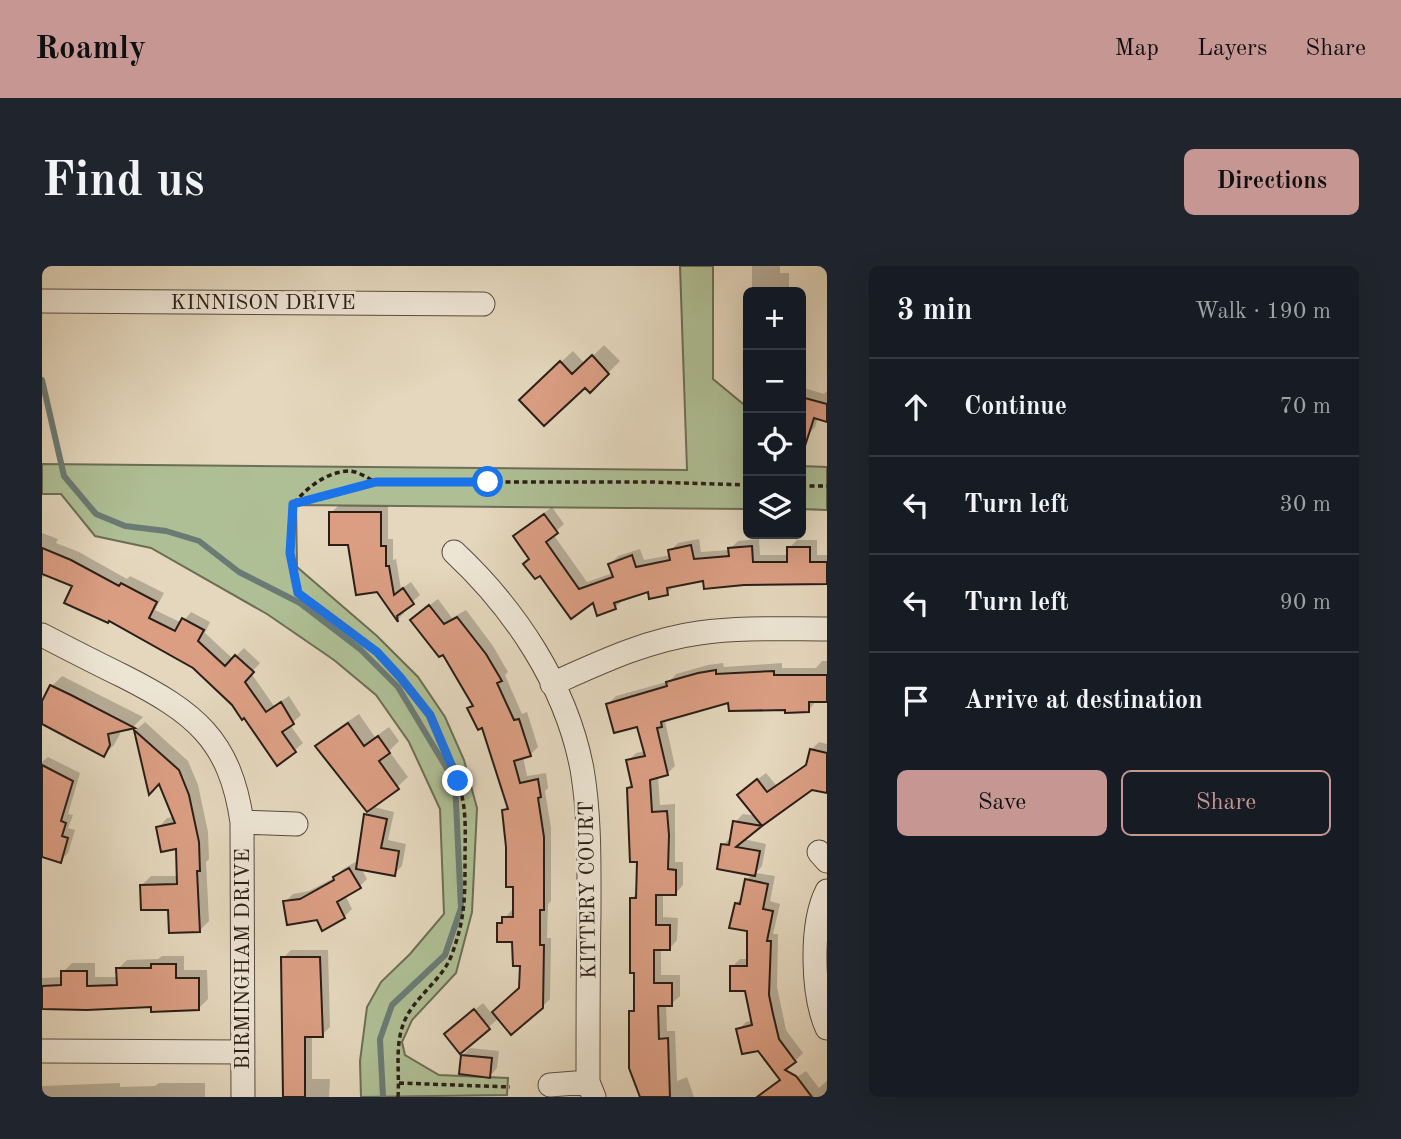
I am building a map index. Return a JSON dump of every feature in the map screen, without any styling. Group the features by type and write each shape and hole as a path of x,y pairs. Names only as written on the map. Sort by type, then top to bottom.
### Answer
{"street":[{"name":"KINNISON DRIVE","path":"42,301 483,304"},
{"name":"KITTERY COURT","path":"454,552 494,593 521,628 552,684 569,725 581,766 588,811 591,1090"},
{"path":"552,684 612,657 650,644 697,634 744,629 827,629"},
{"name":"BIRMINGHAM DRIVE","path":"42,635 165,698 193,719 216,746 229,769 238,795 242,822 243,1097"},
{"name":"BIRMINGHAM DRIVE","path":"242,822 296,824"},
{"path":"827,891 817,921 816,944 816,995 827,1028"},
{"path":"42,1051 243,1052"},
{"path":"550,1085 591,1090"}],"path":[{"path":"376,482 351,471 326,478 309,487 293,504 290,553 298,593 377,652 430,715 458,781 464,806 467,838 463,919 450,958 408,1015 397,1046 398,1097"},
{"path":"293,504 376,482 651,482 743,485"},
{"path":"806,486 827,486"},
{"path":"399,1083 510,1087"}],"green space":[{"path":"680,266 713,266 713,379 743,404 743,509 296,505 297,567 377,636 418,677 445,717 464,760 477,808 472,912 456,973 412,1020 402,1042 405,1055 439,1075 508,1078 507,1095 361,1097 360,1061 367,1007 381,982 410,954 444,914 440,809 409,742 376,695 334,660 267,614 151,548 95,536 61,494 42,494 42,464 687,470"},
{"path":"806,466 827,467 827,510 806,509"}],"building":[{"path":"592,355 609,374 590,393 585,388 544,426 519,400 560,361 572,374"},
{"path":"806,398 827,404 827,422 814,418 806,443"},
{"path":"329,512 381,512 381,546 386,546 386,566 389,566 394,595 403,588 414,604 397,616 398,622 377,592 356,595 348,545 329,545"},
{"path":"544,514 558,533 546,542 579,589 613,577 608,564 632,555 636,567 670,560 668,550 691,545 694,559 729,556 728,548 752,546 753,562 787,562 787,547 810,547 810,562 827,562 827,584 744,585 704,589 703,581 667,588 668,595 649,599 648,592 614,603 616,609 597,616 593,603 571,619 540,576 535,579 523,564 529,559 513,536"},
{"path":"42,548 157,602 149,618 175,631 182,618 204,630 198,641 225,666 235,655 254,672 245,682 266,712 281,702 294,724 282,732 296,752 277,766 244,718 242,720 232,705 193,668 109,621 108,623 64,603 72,586 42,574"},
{"path":"429,605 444,624 457,617 486,654 502,681 497,683 514,720 519,719 531,756 514,761 520,783 538,779 544,837 544,910 540,910 540,945 544,945 543,1008 511,1035 492,1012 519,988 520,966 513,966 512,942 497,942 497,923 502,923 502,917 513,917 513,887 506,887 502,810 508,809 482,728 478,730 467,708 473,706 443,655 439,657 410,620"},
{"path":"716,670 716,674 774,671 774,675 827,675 827,702 809,702 809,712 785,713 785,710 729,711 728,703 661,722 662,727 657,728 668,775 650,780 652,812 667,811 668,869 676,870 676,895 656,895 656,925 670,925 670,950 654,950 654,983 672,983 672,1006 658,1006 659,1039 668,1038 670,1097 640,1097 629,1068 629,1011 634,1011 634,973 630,973 630,898 636,898 637,862 630,862 627,788 632,787 626,760 645,756 637,727 614,733 606,704 667,686 666,682"},
{"path":"50,685 135,728 108,734 110,745 104,757 42,724 42,701"},
{"path":"348,723 364,746 378,736 390,753 379,761 399,789 367,812 315,746"},
{"path":"134,730 179,770 189,795 199,842 200,871 197,871 200,932 169,933 168,910 141,910 140,885 177,884 176,849 161,852 156,827 175,823 159,784 149,795"},
{"path":"810,749 827,753 827,793 812,790 762,826 737,795 757,779 767,792 806,765"},
{"path":"42,765 73,781 61,821 66,823 62,836 68,838 61,863 42,857"},
{"path":"364,814 387,819 381,848 399,851 395,876 356,869"},
{"path":"733,821 762,826 736,847 760,851 755,876 717,869 721,844 729,845"},
{"path":"349,868 361,888 337,902 345,918 322,931 317,920 287,925 283,901 300,899 334,880 333,877"},
{"path":"745,879 768,884 763,909 773,911 767,941 771,941 769,995 779,1039 796,1062 785,1070 796,1076 812,1097 757,1097 780,1080 758,1051 742,1054 736,1029 752,1025 745,991 730,991 730,966 747,966 747,931 729,928 735,903 740,904"},
{"path":"281,957 320,957 323,1037 305,1037 305,1097 283,1097"},
{"path":"151,964 176,964 176,978 199,978 199,1010 151,1012 151,1007 42,1009 42,986 61,985 61,971 87,971 87,986 117,985 116,968 151,968"},
{"path":"474,1009 490,1029 460,1054 444,1034"},
{"path":"461,1055 492,1058 490,1078 459,1074"}],"waterway":[{"path":"42,380 64,476 96,514 125,526 166,531 199,541 239,572 300,603 360,649 398,687 455,782 461,908 445,955 392,1005 380,1039 383,1097"}],"route":[{"path":"458,781 430,715 400,677 377,652 298,593 290,553 293,504 376,482 488,482"}]}
